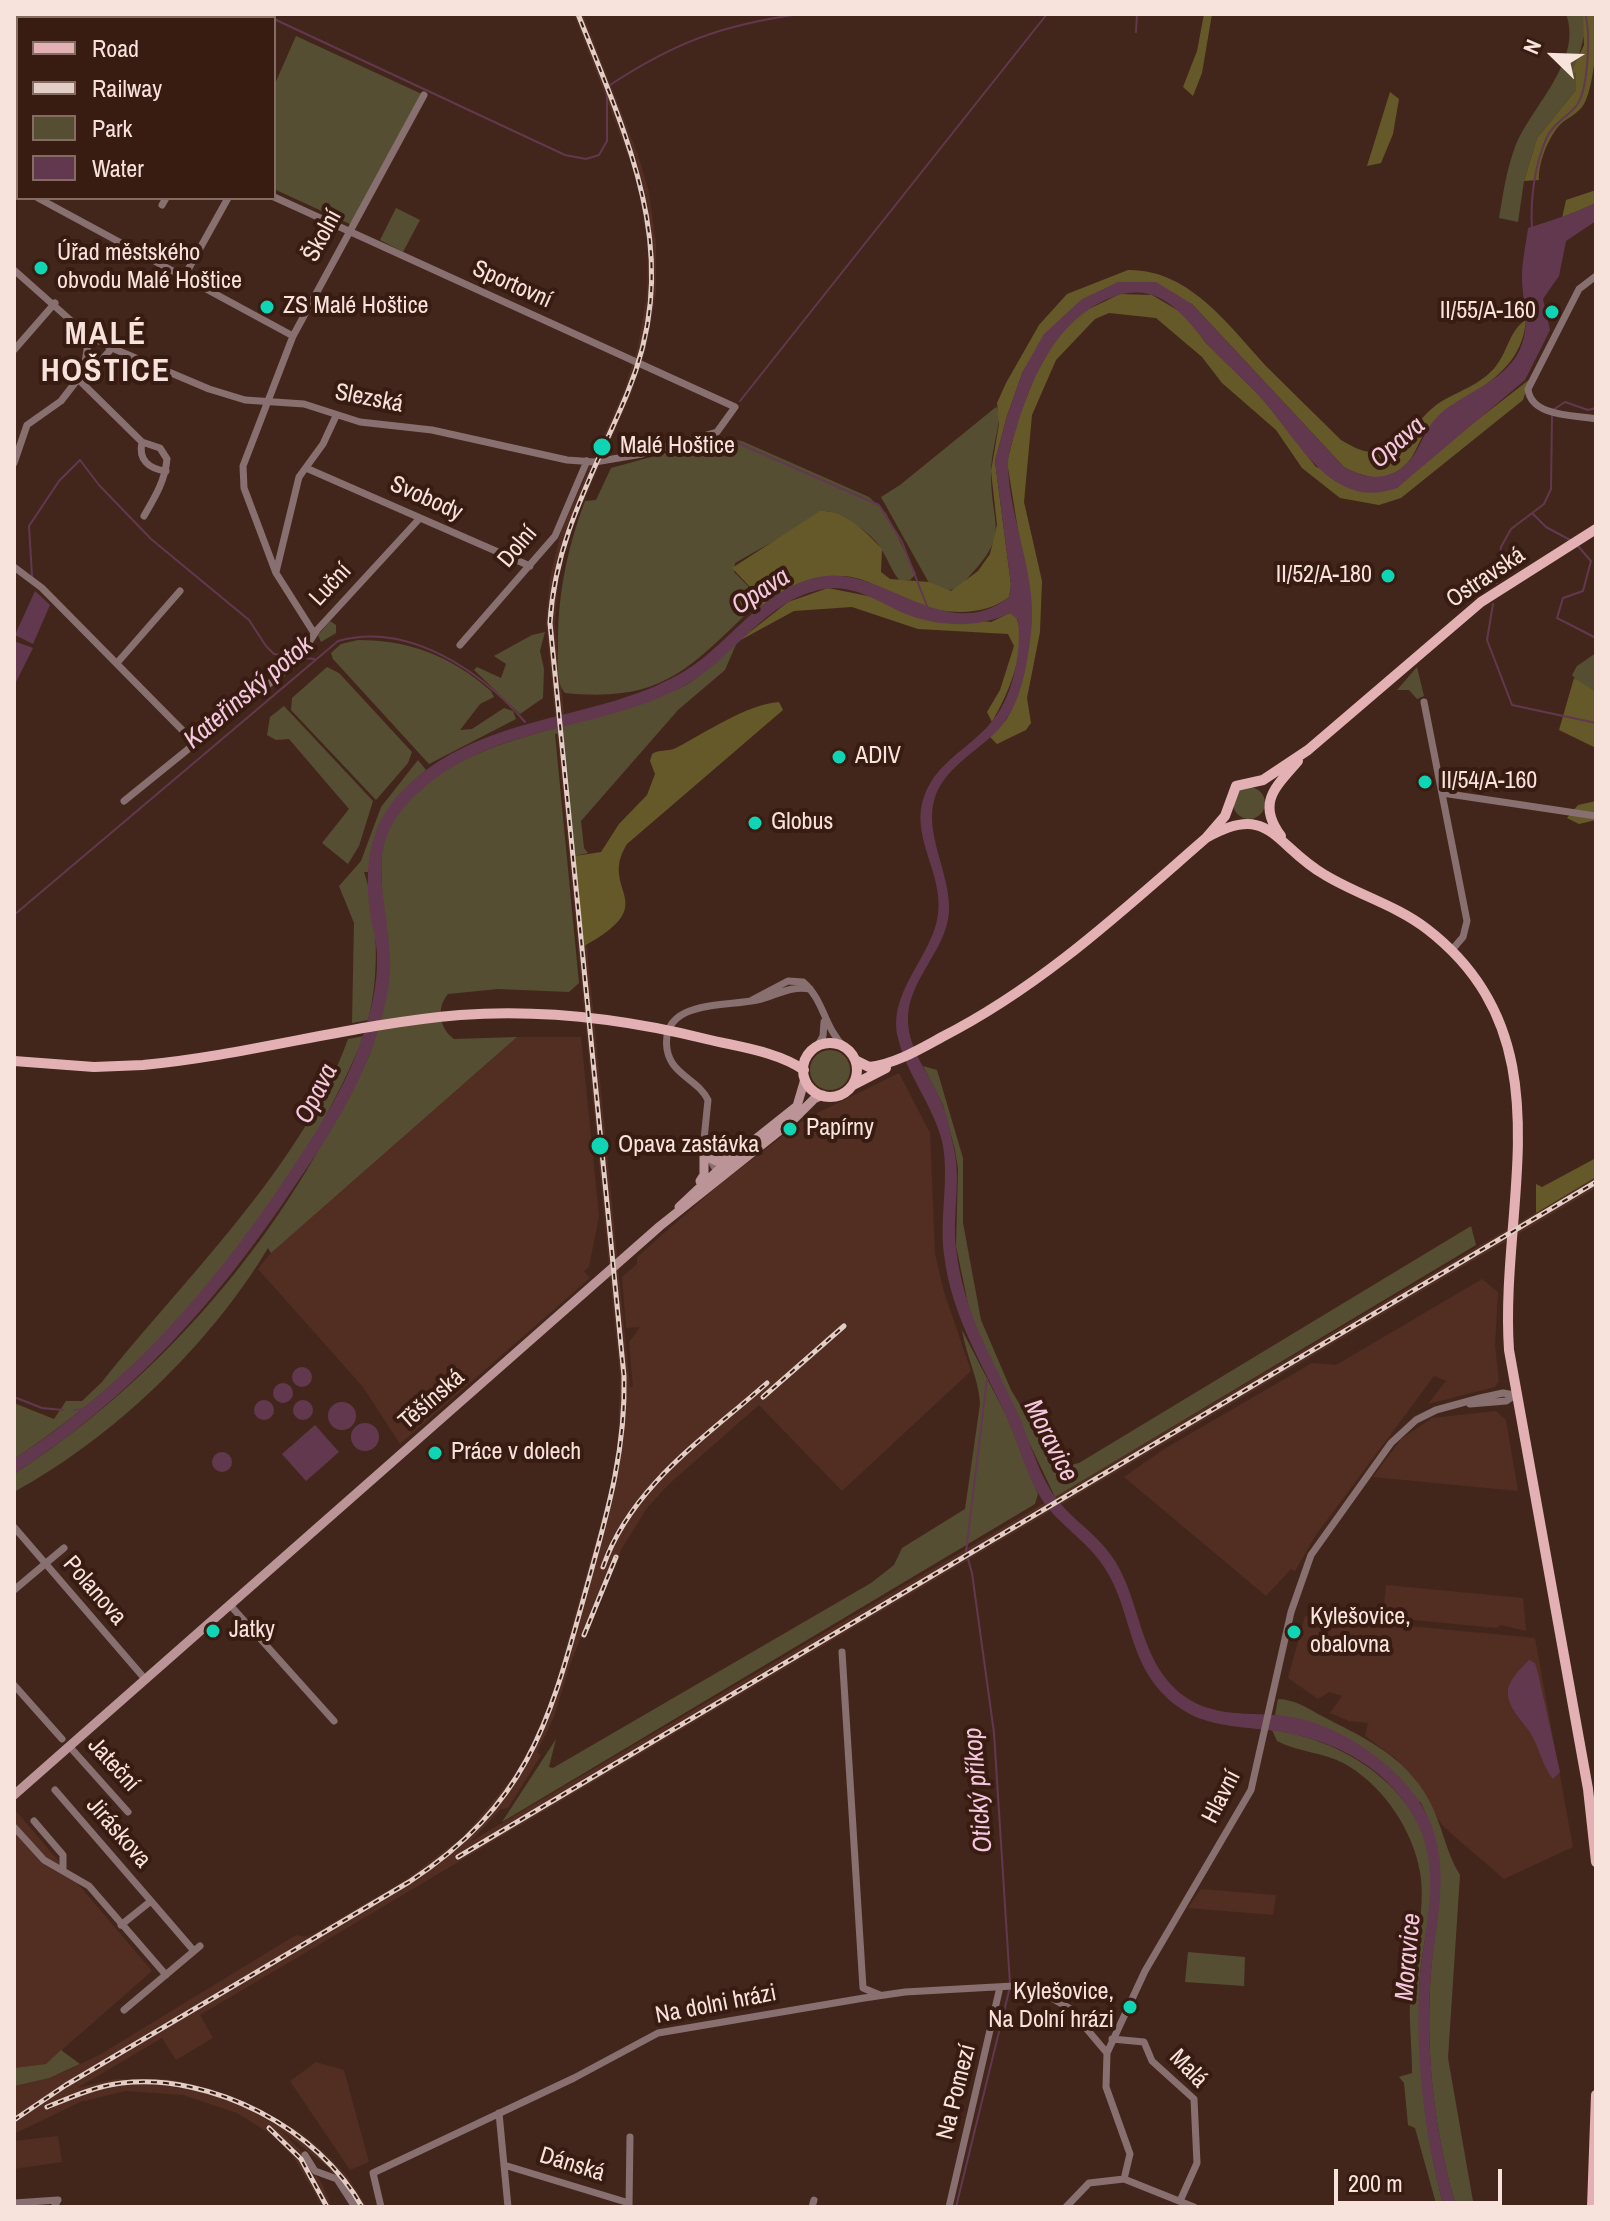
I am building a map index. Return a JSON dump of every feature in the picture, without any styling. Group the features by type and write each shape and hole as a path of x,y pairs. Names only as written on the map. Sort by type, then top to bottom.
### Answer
{"main road":[{"name":"Ostravská","path":"1308,750 1481,602 1594,533"},
{"path":"14,1061 94,1067 217,1055 458,1016 571,1015 654,1027 774,1056 791,1056 829,1043 844,1047 855,1060 869,1067 900,1058 925,1046 1029,987 1206,838 1223,819 1236,786 1267,779 1308,750"},
{"path":"1206,838 1262,819 1275,787 1308,750"},
{"path":"1253,783 1262,788 1270,804 1274,827 1294,853"},
{"path":"1228,805 1231,817 1268,830 1322,874 1412,919 1451,951 1473,976 1497,1020 1516,1094 1520,1169 1508,1312 1512,1378 1508,1396 1517,1407 1588,1789 1596,1862"},
{"name":"Těšínská","path":"804,1074 814,1049"},
{"path":"774,1056 804,1074 813,1090 823,1095"},
{"name":"Těšínská","path":"823,1095 837,1095 900,1058"},
{"path":"851,1086 857,1074 855,1060"},
{"path":"1592,2207 1596,2095"}],"street":[{"name":"Školní","path":"314,633 276,573 244,488 243,466 293,336 424,95"},
{"name":"Sportovní","path":"276,198 735,407"},
{"path":"42,200 293,336"},
{"path":"184,277 227,200"},
{"name":"Slezská","path":"14,270 89,336 112,348 209,389 245,400 304,404 336,416 375,425 432,430 587,461 642,454 717,432 735,407"},
{"path":"1596,276 1579,289 1530,379 1529,397 1544,410 1596,419"},
{"path":"14,350 55,303"},
{"path":"14,463 27,425 57,405 78,379 85,363 89,336"},
{"path":"85,363 97,365 112,348"},
{"path":"78,379 142,442 160,448 167,459 166,471 144,516"},
{"path":"276,573 299,477 323,444 336,416"},
{"path":"142,442 140,452 144,462 154,470 166,471"},
{"name":"Dolní","path":"460,645 555,536 587,461"},
{"name":"Svobody","path":"306,468 530,566"},
{"name":"Luční","path":"124,801 293,664 314,633 420,518"},
{"path":"14,567 42,588 194,742"},
{"path":"117,663 180,591"},
{"path":"1424,702 1467,921 1465,935 1451,951"},
{"path":"1442,793 1596,816"},
{"path":"672,1214 703,1179 708,1100 674,1067 667,1050 668,1035 676,1020 693,1008 750,1001 798,988 810,989 820,999 830,1030 844,1047"},
{"path":"814,1049 824,1032 824,1016"},
{"name":"Těšínská","path":"14,1795 65,1742 145,1679 230,1605 800,1102 804,1074"},
{"name":"Těšínská","path":"660,1226 718,1174 823,1095"},
{"path":"704,1155 716,1161 725,1160 780,1119"},
{"path":"704,1155 718,1174"},
{"name":"Hlavní","path":"1124,2179 1130,2166 1129,2149 1106,2087 1107,2053 1152,1959 1242,1809 1256,1777 1300,1582 1322,1536 1401,1431 1428,1413 1508,1396"},
{"name":"Polanova","path":"14,1527 145,1679"},
{"path":"14,1590 64,1548"},
{"path":"230,1605 334,1721"},
{"path":"842,1652 863,1988 882,1996"},
{"name":"Jateční","path":"14,1685 128,1812"},
{"name":"Jiráskova","path":"55,1790 151,1901 197,1948 124,2010"},
{"path":"34,1821 63,1855 63,1870"},
{"path":"14,1827 44,1860 89,1886 166,1975"},
{"name":"Jiráskova","path":"121,1925 151,1901"},
{"path":"1006,1986 1048,1996 1069,2008 1107,2053"},
{"name":"Na dolni hrázi","path":"381,2207 373,2173 658,2033 882,1996 1006,1986"},
{"name":"Na Pomezí","path":"949,2207 1006,1986"},
{"name":"Malá","path":"1112,2039 1144,2042 1152,2061 1194,2099 1197,2163 1180,2201"},
{"path":"499,2113 508,2207"},
{"path":"629,2205 630,2137"},
{"path":"305,2155 315,2171 337,2179 355,2207"},
{"name":"Dánská","path":"504,2165 629,2205"},
{"path":"1066,2207 1089,2183 1124,2179 1194,2207"},
{"path":"14,2203 58,2200 54,2207"}],"shaded area":[{"path":"574,14 583,14 638,155 649,192 656,243 656,294 646,349 631,394 569,534 558,579 555,623 630,1387 633,1387 629,1342 640,1327 626,1328 622,1277 637,1264 637,1257 720,1184 805,1119 899,1073 930,1133 935,1254 944,1292 971,1371 842,1491 759,1405 669,1484 647,1508 622,1548 586,1637 581,1637 570,1665 554,1717 537,1752 541,1755 508,1808 501,1809 470,1842 1596,1177 1596,1188 200,2015 213,2038 176,2060 162,2038 77,2088 115,2079 167,2079 201,2087 251,2105 301,2133 324,2152 347,2176 367,2207 357,2207 328,2167 281,2130 300,2150 322,2184 332,2207 323,2207 293,2156 272,2135 237,2113 183,2095 126,2091 80,2102 14,2134 14,2086 64,2072 101,2054 296,1935 308,1937 407,1879 464,1836 514,1776 538,1733 553,1693 609,1494 618,1448 620,1377 546,622 550,578 561,531 624,391 638,347 647,294 648,244 636,176"},
{"path":"1204,14 1212,14 1202,73 1193,96 1183,87 1197,51"},
{"path":"1583,14 1594,14 1596,34 1590,89 1582,107 1560,124 1550,139 1539,180 1524,181 1537,138 1576,90 1576,73 1572,71 1584,45"},
{"path":"1390,92 1399,99 1393,134 1381,163 1367,166"},
{"path":"1596,190 1596,203 1562,218 1566,200"},
{"path":"1128,270 1151,272 1190,290 1225,320 1341,440 1357,449 1371,452 1395,445 1431,409 1490,373 1516,329 1526,320 1522,340 1503,370 1430,427 1407,464 1392,474 1373,477 1344,467 1192,304 1118,282 1023,371 1007,416 995,461 1011,585 1009,597 998,604 974,611 948,611 922,606 868,582 841,576 815,579 793,587 752,613 750,587 732,568 820,511 846,518 869,536 882,549 881,572 890,579 929,582 951,591 978,571 990,554 997,525 991,471 999,424 997,403 1006,383 1039,325 1067,294"},
{"path":"1120,294 1152,295 1184,314 1206,343 1263,399 1316,467 1397,488 1436,452 1530,379 1523,400 1401,498 1379,505 1340,498 1302,468 1276,430 1222,383 1202,357 1156,318 1109,313 1095,319 1056,360 1032,415 1024,502 1042,581 1040,632 1027,698 1031,723 1026,730 997,744 990,737 1007,719 1022,681 1032,617 1007,462 1018,419 1035,376 1054,342 1089,309"},
{"path":"828,588 873,597 904,613 991,622 1010,613 1016,616 1020,642 1015,670 992,722 987,712 1000,690 1014,646 1008,634 918,629 852,607 794,611 737,642 788,602"},
{"path":"1574,678 1596,692 1596,748 1559,730"},
{"path":"779,702 783,710 627,844 620,860 619,874 625,896 621,918 608,931 584,946 575,856 601,852 619,824 647,795 655,774 650,761 652,754 676,748 753,708"},
{"path":"1596,801 1596,820 1579,824 1567,818 1578,805"},
{"path":"517,1037 581,1037 599,1216 589,1267 584,1271 590,1278 400,1444 363,1387 258,1269 271,1253"},
{"path":"1596,1158 1596,1177 1536,1213 1536,1184 1542,1187"},
{"path":"1482,1279 1498,1292 1495,1346 1499,1381 1495,1387 1428,1404 1446,1381 1434,1376 1316,1535 1295,1571 1291,1569 1266,1596 1124,1477 1164,1449 1312,1363 1336,1365"},
{"path":"1496,1411 1506,1420 1518,1491 1373,1477 1401,1439 1432,1418"},
{"path":"1386,1585 1523,1598 1526,1631 1501,1625 1496,1628 1383,1617"},
{"path":"1305,1616 1535,1638 1573,1847 1504,1879 1462,1843 1442,1825 1415,1779 1395,1758 1365,1736 1368,1723 1349,1721 1330,1713 1342,1696 1329,1692 1318,1699 1288,1678"},
{"path":"16,1811 152,1971 46,2064 14,2068"},
{"path":"1201,1889 1276,1895 1273,1915 1188,1908"},
{"path":"316,2062 344,2070 369,2162 350,2170 290,2081"},
{"path":"58,2136 62,2162 14,2169 14,2141"}],"green space":[{"path":"1566,14 1583,14 1586,28 1576,67 1576,90 1537,138 1524,181 1518,222 1499,218 1514,150 1552,85 1567,50 1570,32"},
{"path":"296,36 424,95 352,225 276,190 276,81"},
{"path":"396,208 420,220 403,252 380,240"},
{"path":"996,407 1000,412 991,465 994,540 966,580 957,588 944,590 929,583 881,497"},
{"path":"724,437 742,441 869,497 886,513 916,574 910,580 899,580 873,538 851,522 827,511 735,563 734,572 750,588 748,612 687,667 647,688 624,693 565,693 558,673 559,613 568,557 585,501 596,500 611,468"},
{"path":"330,621 336,625 336,633 321,642 318,635"},
{"path":"545,632 540,651 544,669 543,698 520,714 474,670 477,667 501,678 506,664 494,656 532,635"},
{"path":"358,640 395,643 429,652 461,668 491,691 494,697 480,704 460,730 472,729 504,708 513,711 516,719 429,764 333,659 331,653 341,644"},
{"path":"737,642 725,670 678,710 581,821 584,848 588,853 575,856 563,733 555,734 579,983 569,992 498,989 448,994 442,1005 441,1018 454,1039 517,1037 271,1253 268,1248 218,1319 188,1354 123,1417 51,1470 14,1492 14,1474 114,1399 160,1357 203,1311 280,1212 313,1159 361,1072 374,1039 382,959 382,852 394,818 418,791 446,770 478,753 678,689 699,676"},
{"path":"1596,653 1596,692 1585,689 1572,675 1577,666"},
{"path":"327,667 339,673 412,752 408,763 376,800 291,710 292,698"},
{"path":"1417,667 1424,696 1417,699 1409,690 1397,690"},
{"path":"284,706 373,801 359,846 348,864 322,843 349,809 289,739 276,740 267,735 270,717"},
{"path":"418,760 426,770 392,804 381,826 368,872 364,872 375,925 376,965 368,1020 352,1023 354,923 339,886 361,861 381,807"},
{"path":"1249,787 1260,792 1265,803 1260,814 1249,819 1238,814 1233,803 1238,792"},
{"path":"364,1036 335,1098 301,1158 262,1217 219,1273 172,1326 122,1375 69,1420 14,1459 14,1403 54,1419 66,1401 82,1401 102,1382 239,1219 272,1175 328,1086 348,1039"},
{"path":"830,1050 844,1056 850,1070 844,1084 830,1090 816,1084 810,1070 816,1056"},
{"path":"923,1066 937,1070 963,1158 963,1223 981,1320 1011,1390 1058,1468 1079,1463 1471,1226 1476,1245 1055,1497 972,1323 956,1246 958,1169 955,1150 943,1105"},
{"path":"962,1330 1007,1417 1038,1494 1035,1504 502,1822 556,1739 549,1767 553,1768 871,1583 894,1565 902,1548 965,1509 980,1404"},
{"path":"1278,1699 1299,1704 1366,1739 1407,1770 1429,1800 1460,1875 1448,2058 1474,2207 1456,2207 1434,2099 1429,2016 1440,1873 1431,1827 1421,1803 1371,1758 1339,1736 1275,1715"},
{"path":"1272,1730 1330,1746 1358,1760 1382,1778 1403,1800 1419,1825 1429,1854 1432,1886 1419,1981 1422,2076 1432,2155 1444,2207 1437,2207 1415,2128 1408,2125 1404,2083 1399,2077 1412,2073 1410,1999 1422,1903 1420,1872 1411,1841 1396,1812 1363,1776 1332,1758 1277,1741"},
{"path":"1188,1952 1245,1957 1244,1986 1185,1982"},
{"path":"61,2050 80,2064 49,2078 14,2086 14,2068 46,2064"}],"water":[{"path":"1596,203 1596,221 1566,241 1559,276 1543,299 1550,330 1525,380 1397,488 1375,493 1355,490 1321,470 1253,389 1182,315 1160,298 1133,293 1116,296 1096,305 1064,332 1040,367 1031,387 1008,460 1032,612 1025,672 1017,698 1005,721 953,769 935,797 932,825 946,883 949,912 941,940 919,980 909,1007 912,1044 945,1111 956,1157 956,1248 971,1311 1020,1417 1045,1481 1073,1517 1113,1558 1158,1666 1184,1696 1207,1708 1306,1720 1348,1738 1388,1766 1405,1783 1429,1819 1440,1860 1441,1881 1430,1987 1431,2070 1438,2126 1456,2207 1444,2207 1423,2101 1419,1993 1430,1882 1429,1860 1414,1817 1387,1781 1370,1767 1332,1746 1289,1733 1198,1718 1160,1691 1139,1657 1114,1584 1104,1567 1048,1508 1036,1489 953,1298 943,1240 945,1169 942,1141 902,1051 896,1021 899,1005 928,945 938,914 936,884 921,824 925,794 937,774 988,726 1003,704 1017,662 1018,620 1010,613 984,622 942,623 914,617 864,594 844,589 824,589 803,595 767,617 719,661 684,686 620,711 519,738 487,750 456,765 427,785 406,805 384,844 382,884 390,955 388,989 374,1043 358,1082 338,1118 265,1229 203,1308 134,1380 96,1414 14,1474 14,1459 94,1400 131,1367 198,1295 259,1217 329,1109 355,1056 375,987 377,951 368,892 374,836 391,803 421,774 451,754 483,739 614,701 678,675 714,649 765,603 803,581 825,576 848,577 940,610 963,613 986,610 1009,597 1011,585 995,461 1007,416 1023,371 1044,334 1082,299 1118,282 1156,282 1192,304 1344,467 1367,476 1391,474 1408,463 1440,414 1498,376 1516,356 1525,327 1522,277 1528,228"},
{"path":"35,591 50,605 33,644 15,635"},
{"path":"14,641 33,648 14,686"},
{"path":"298,1367 306,1367 312,1377 306,1387 298,1387 292,1381 292,1373"},
{"path":"279,1383 287,1383 293,1393 287,1403 279,1403 273,1397 273,1389"},
{"path":"260,1400 268,1400 274,1410 268,1420 260,1420 254,1414 254,1406"},
{"path":"303,1400 310,1403 313,1410 310,1417 303,1420 296,1417 293,1410 296,1403"},
{"path":"342,1402 352,1406 356,1416 352,1426 342,1430 332,1426 328,1416 332,1406"},
{"path":"365,1423 375,1427 379,1437 375,1447 365,1451 355,1447 351,1437 355,1427"},
{"path":"315,1425 339,1452 306,1481 282,1454"},
{"path":"218,1452 226,1452 232,1462 226,1472 218,1472 212,1466 212,1458"},
{"path":"1529,1660 1535,1663 1538,1673 1560,1772 1553,1779 1508,1697 1510,1683"}],"waterway":[{"path":"263,14 268,16"},
{"path":"276,20 565,155 586,159 599,155 607,141 607,87 676,47 699,38 746,24 800,14"},
{"path":"740,401 1047,14"},
{"path":"1136,32 1137,14"},
{"path":"1532,228 1534,181 1543,147 1553,127 1577,105 1584,87 1588,47 1585,14"},
{"path":"1553,410 1565,402 1588,410 1596,408"},
{"path":"1497,583 1501,547 1511,529 1544,504 1551,489 1552,416"},
{"path":"731,440 879,505 902,542 927,606"},
{"path":"32,576 29,526 59,481 80,460 99,485 151,539 249,620 274,654 295,657"},
{"path":"1532,513 1546,527 1572,541"},
{"path":"1577,545 1591,561 1583,591 1563,598 1557,618 1596,638"},
{"path":"1493,604 1487,640 1512,705 1596,723"},
{"name":"Kateřinský potok","path":"14,915 338,641 364,637 391,638 416,644 465,669 487,685 525,722"},
{"path":"304,658 314,659"},
{"name":"Otický příkop","path":"987,1379 966,1552 972,1573 994,1733 1010,1984"},
{"path":"14,1397 42,1408 63,1410"},
{"path":"74,1410 85,1409"},
{"name":"Otický příkop","path":"956,2207 1009,1991"}],"railway":[{"path":"14,2120 66,2085 409,1882 451,1851 485,1819 511,1786 532,1750 548,1713 603,1529 619,1454 624,1376 550,623 553,592 568,533 627,394 644,343 651,294 650,247 643,200 615,108 578,14"},
{"path":"458,1857 1596,1182"},
{"path":"763,1397 844,1326"},
{"path":"603,1567 616,1538 651,1487 767,1383"},
{"path":"584,1635 616,1557"},
{"path":"47,2107 93,2089 122,2083 156,2082 191,2087 226,2097 260,2112 319,2153 343,2179 362,2207"},
{"path":"269,2128 301,2159 327,2207"}],"place":[{"name":"Úřad městského obvodu Malé Hoštice","path":"41,268"},
{"name":"ZS Malé Hoštice","path":"267,307"},
{"name":"II/55/A-160","path":"1552,312"},
{"name":"Malé Hoštice","path":"602,447"},
{"name":"II/52/A-180","path":"1388,576"},
{"name":"ADIV","path":"839,757"},
{"name":"II/54/A-160","path":"1425,782"},
{"name":"Globus","path":"755,823"},
{"name":"Papírny","path":"790,1129"},
{"name":"Opava zastávka","path":"600,1146"},
{"name":"Práce v dolech","path":"435,1453"},
{"name":"Jatky","path":"213,1631"},
{"name":"Kylešovice, obalovna","path":"1294,1632"},
{"name":"Kylešovice, Na Dolní hrázi","path":"1130,2007"}],"district":[{"name":"MALÉ HOŠTICE","path":"106,354"}],"water label":[{"name":"Opava","path":"1398,443"},
{"name":"Opava","path":"761,592"},
{"name":"Opava","path":"317,1094"},
{"name":"Moravice","path":"1050,1441"},
{"name":"Moravice","path":"1409,1957"}]}
